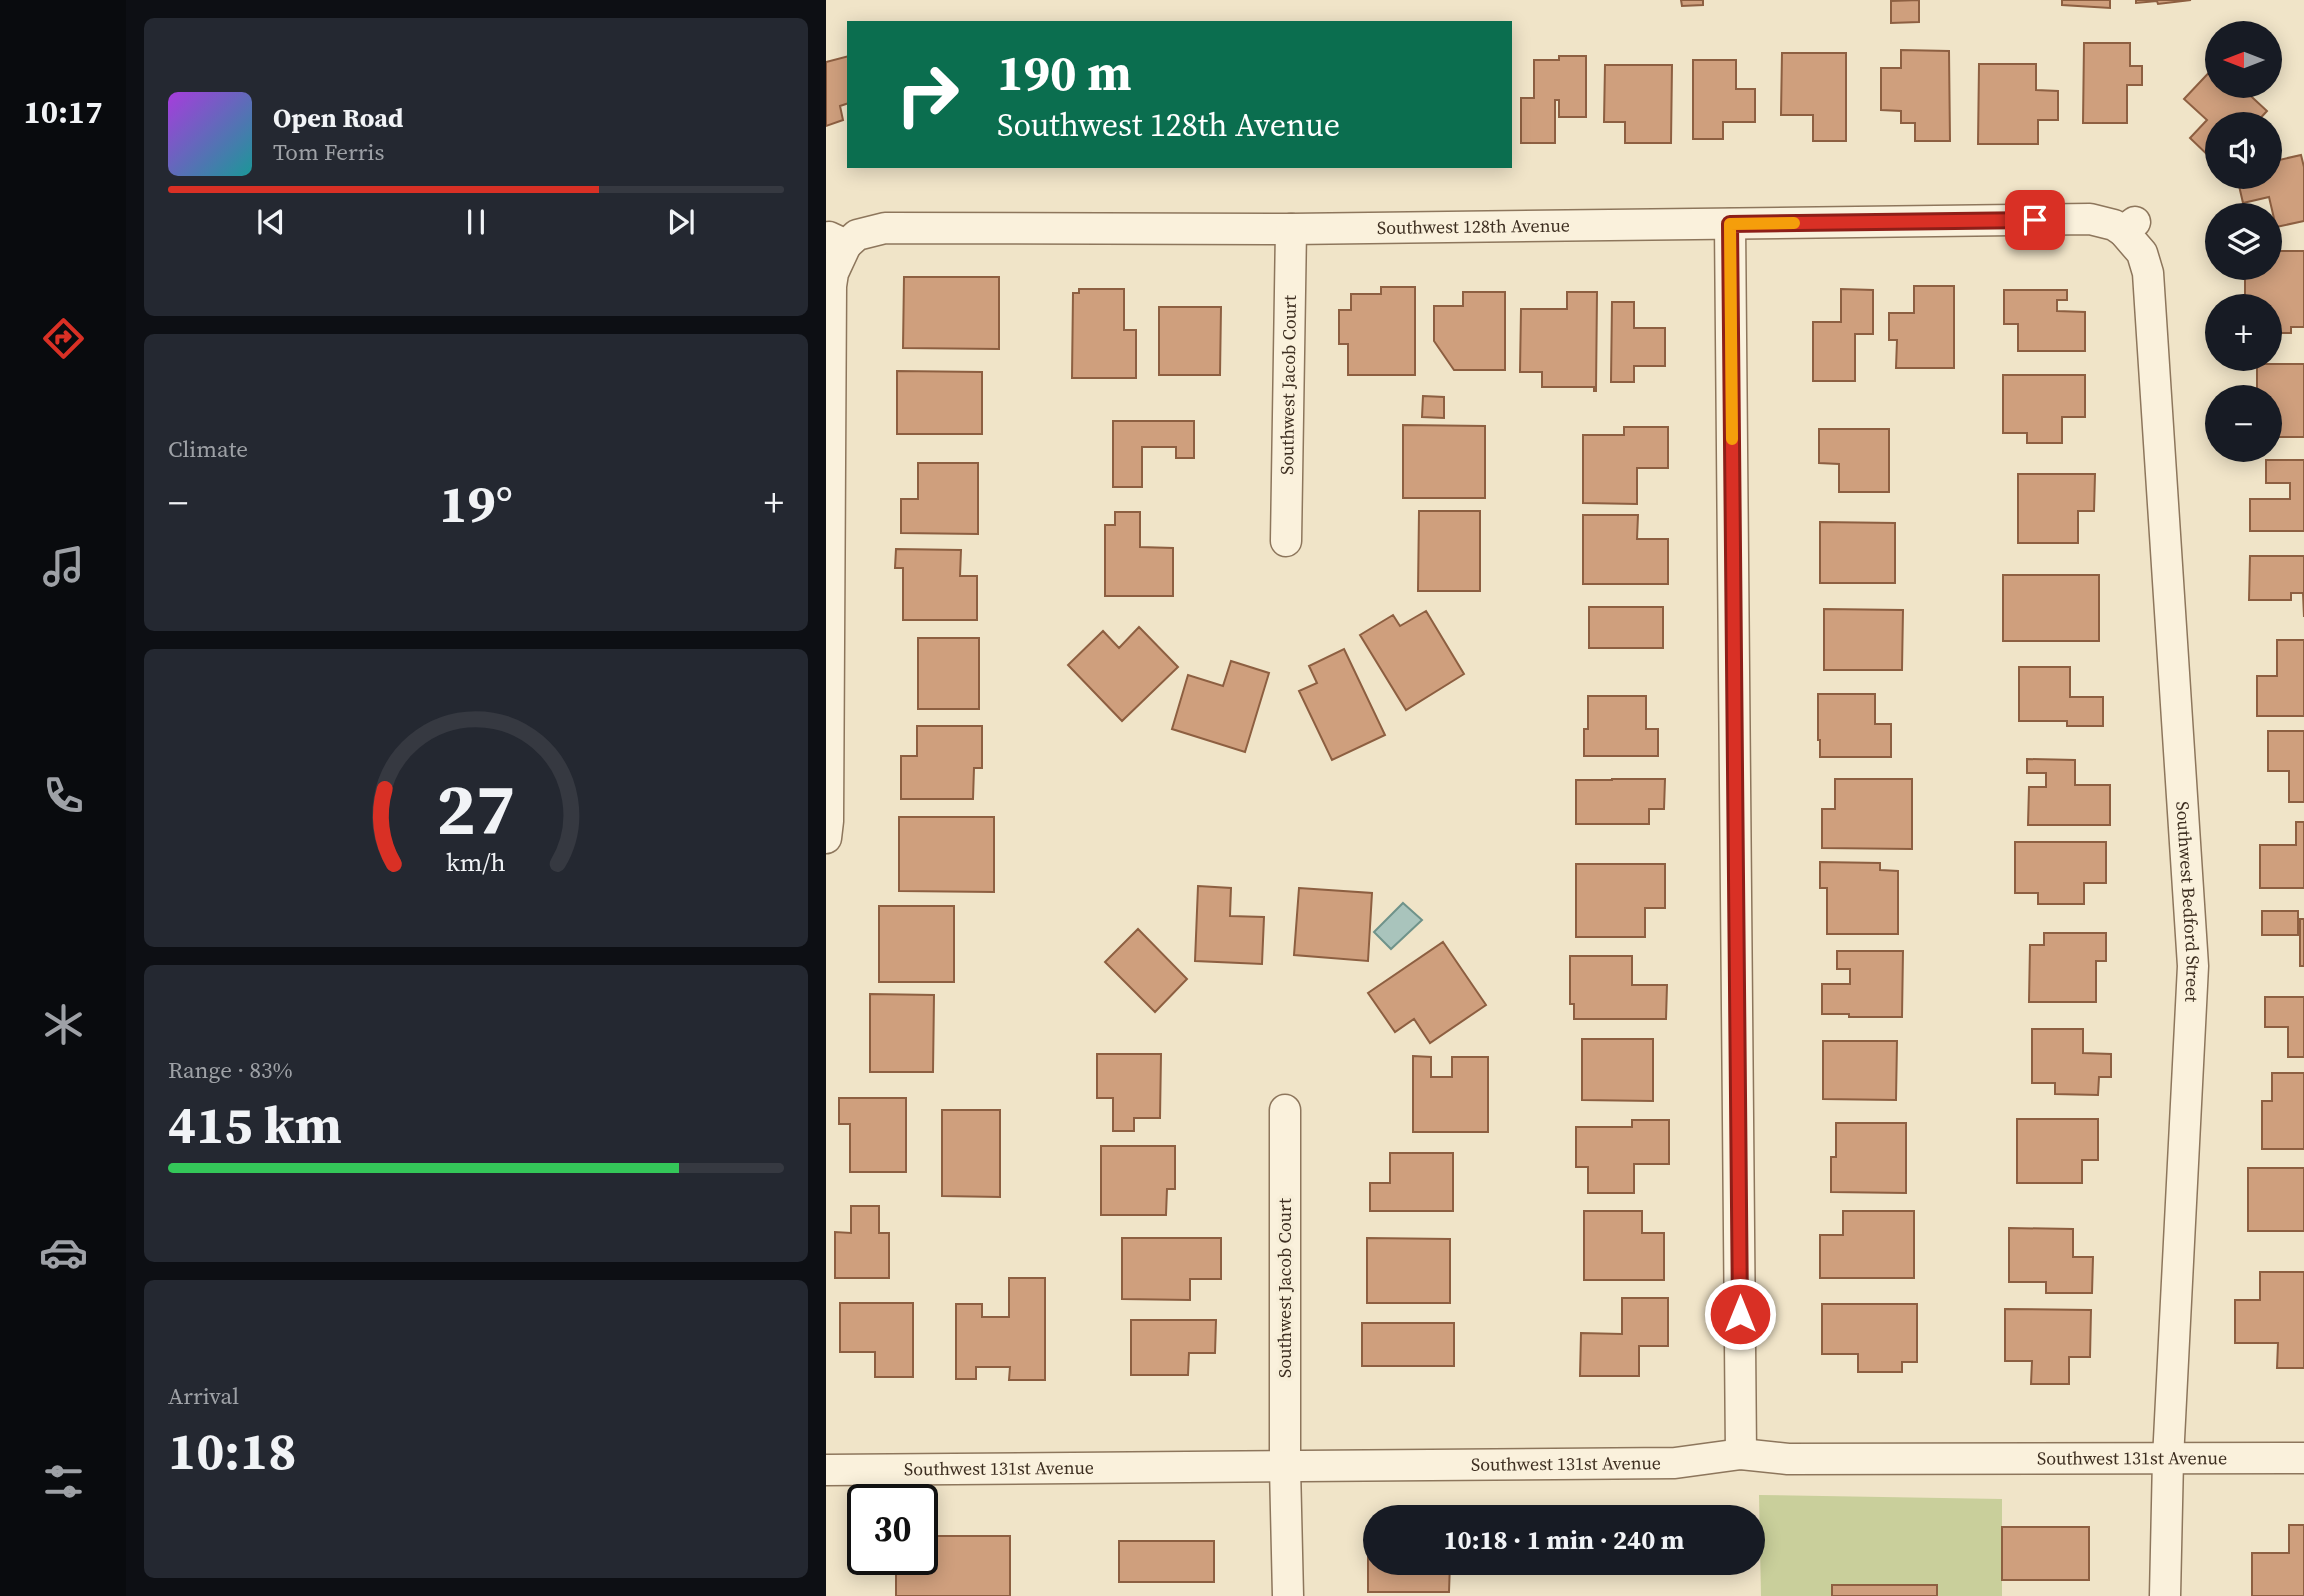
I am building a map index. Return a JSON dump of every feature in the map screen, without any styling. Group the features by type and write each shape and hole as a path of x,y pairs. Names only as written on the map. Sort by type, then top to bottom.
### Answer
{"street":[{"name":"Southwest 128th Avenue","path":"826,838 831,286 838,241 885,228 1291,229 2090,219 2129,226"},
{"path":"1730,224 1741,1454"},
{"name":"Southwest Bedford Street","path":"2129,226 2148,273 2193,966 2168,1459 2165,1596"},
{"name":"Southwest Jacob Court","path":"1286,541 1291,229"},
{"name":"Southwest Jacob Court","path":"1285,1110 1285,1467 1288,1596"},
{"name":"Southwest 131st Avenue","path":"826,1470 1675,1463 1741,1454 1788,1459 2304,1458"}],"green space":[{"path":"1759,1495 2002,1499 2002,1596 1761,1596 1761,1575 1765,1575 1765,1505 1759,1505"}],"water":[{"path":"1403,903 1422,920 1391,949 1374,932"}],"building":[{"path":"1681,0 1703,0 1703,5 1682,6"},
{"path":"1919,0 1919,22 1891,23 1891,1"},
{"path":"2062,0 2110,0 2110,8 2062,5"},
{"path":"2136,0 2191,0 2158,4 2157,1 2136,3"},
{"path":"2084,43 2130,43 2130,66 2142,66 2142,85 2127,85 2127,123 2083,123"},
{"path":"1901,50 1949,51 1950,141 1915,141 1915,123 1901,123 1901,111 1881,110 1881,68 1901,68"},
{"path":"1782,53 1846,53 1846,141 1813,141 1813,115 1781,115"},
{"path":"1559,56 1586,56 1586,117 1559,117 1559,100 1555,100 1555,143 1521,143 1521,98 1534,98 1534,60 1559,60"},
{"path":"847,57 847,104 840,106 843,120 826,126 826,62"},
{"path":"1693,60 1736,60 1736,89 1755,89 1755,122 1723,122 1723,139 1693,139"},
{"path":"1979,64 2036,64 2036,90 2058,91 2058,120 2038,120 2038,144 1978,144"},
{"path":"1605,65 1672,65 1671,143 1625,143 1625,122 1604,122"},
{"path":"2205,77 2205,98 2253,98 2267,111 2205,112 2205,118 2184,99"},
{"path":"2205,122 2205,152 2190,138"},
{"path":"2301,155 2304,167 2304,221 2282,226 2282,203 2270,203 2269,197 2243,203 2240,189 2282,189 2282,159"},
{"path":"2282,251 2304,251 2304,327 2291,327 2291,333 2282,333 2282,294 2245,294 2245,280 2282,280"},
{"path":"904,277 999,277 999,349 903,348"},
{"path":"1914,286 1954,286 1954,368 1896,368 1897,340 1889,340 1889,313 1914,313"},
{"path":"1381,287 1415,287 1415,375 1348,375 1348,344 1339,344 1339,310 1351,310 1351,294 1381,294"},
{"path":"1079,289 1124,289 1124,330 1136,330 1136,378 1072,378 1073,293 1079,293"},
{"path":"1841,289 1873,290 1873,334 1855,334 1855,381 1813,381 1813,322 1841,322"},
{"path":"2004,290 2067,290 2067,300 2057,300 2057,311 2085,312 2085,351 2018,351 2018,324 2004,324"},
{"path":"1463,292 1505,292 1505,370 1454,370 1434,341 1434,306 1463,306"},
{"path":"1567,292 1597,292 1596,391 1594,387 1542,387 1542,372 1520,372 1521,309 1567,309"},
{"path":"1612,302 1634,302 1634,328 1665,328 1665,366 1634,366 1634,382 1611,382"},
{"path":"1159,307 1221,307 1220,375 1159,375"},
{"path":"2282,364 2304,364 2304,437 2282,437 2282,385 2257,385 2257,371 2282,371"},
{"path":"897,371 982,372 982,434 897,434"},
{"path":"2003,375 2085,375 2085,417 2062,417 2062,443 2027,443 2027,433 2003,433"},
{"path":"1423,396 1444,397 1444,418 1422,417"},
{"path":"1113,421 1194,421 1194,458 1176,458 1176,447 1142,447 1142,487 1113,487"},
{"path":"1403,425 1485,426 1485,498 1403,498"},
{"path":"1624,427 1668,427 1668,468 1637,468 1637,504 1583,503 1583,435 1624,435"},
{"path":"1819,429 1889,429 1889,492 1839,492 1839,464 1819,463"},
{"path":"2304,460 2304,531 2250,531 2250,499 2290,499 2290,483 2266,483 2266,462"},
{"path":"918,463 978,463 978,534 901,533 901,499 918,499"},
{"path":"2018,474 2095,474 2094,511 2078,511 2078,543 2018,543"},
{"path":"1419,511 1480,511 1480,591 1418,591"},
{"path":"1115,512 1140,512 1140,547 1173,548 1173,596 1105,596 1105,525 1115,525"},
{"path":"1583,515 1638,515 1637,539 1668,539 1668,584 1583,584"},
{"path":"1820,522 1895,523 1895,583 1820,583"},
{"path":"896,549 961,550 960,576 977,576 977,620 903,620 903,568 895,568"},
{"path":"2250,556 2304,556 2304,617 2303,593 2291,593 2291,600 2249,600"},
{"path":"2003,575 2099,575 2099,641 2003,641"},
{"path":"1589,607 1663,607 1663,648 1589,648"},
{"path":"1824,609 1903,610 1902,670 1824,670"},
{"path":"1426,611 1464,674 1406,710 1360,635 1393,615 1400,626"},
{"path":"1139,627 1178,667 1122,721 1068,665 1103,631 1119,648"},
{"path":"918,638 979,638 979,709 918,709"},
{"path":"2277,640 2304,640 2304,716 2257,716 2257,676 2277,676"},
{"path":"1344,649 1385,735 1332,760 1299,691 1317,683 1309,666"},
{"path":"1231,661 1269,673 1245,752 1172,729 1188,675 1223,686"},
{"path":"2019,667 2070,667 2070,697 2103,697 2103,726 2067,726 2067,721 2019,721"},
{"path":"1818,694 1875,694 1875,724 1891,724 1891,757 1820,757"},
{"path":"1588,696 1646,696 1646,729 1658,729 1658,756 1584,756 1584,729 1588,729"},
{"path":"917,726 982,726 982,768 974,768 973,799 901,799 901,756 917,756"},
{"path":"2268,731 2304,731 2304,802 2289,802 2289,771 2268,771"},
{"path":"2027,759 2075,760 2075,785 2110,785 2110,825 2028,825 2029,787 2046,787 2046,773 2027,773"},
{"path":"1665,779 1664,809 1649,809 1649,824 1576,824 1576,780"},
{"path":"1835,779 1912,779 1912,849 1822,848 1822,809 1835,809"},
{"path":"899,817 994,817 994,892 899,891"},
{"path":"2296,822 2304,822 2304,888 2260,888 2260,845 2296,845"},
{"path":"2015,842 2106,842 2106,883 2084,883 2084,904 2038,904 2038,893 2015,893"},
{"path":"1820,862 1880,863 1880,870 1898,871 1898,934 1827,934 1827,888 1820,888"},
{"path":"1576,864 1665,864 1665,908 1645,908 1645,937 1576,937"},
{"path":"1198,886 1231,888 1230,916 1264,917 1262,964 1195,961"},
{"path":"1299,888 1372,893 1368,961 1294,955"},
{"path":"879,906 954,906 954,982 879,982"},
{"path":"2262,911 2298,911 2298,935 2262,935"},
{"path":"2300,919 2304,919 2304,966 2300,966"},
{"path":"1138,929 1187,979 1155,1012 1105,962"},
{"path":"2044,933 2106,933 2106,961 2096,961 2096,1002 2029,1002 2030,945 2044,945"},
{"path":"1443,942 1486,1005 1430,1043 1414,1019 1395,1032 1368,993"},
{"path":"1837,951 1903,951 1902,1017 1822,1014 1822,984 1850,984 1850,969 1837,969"},
{"path":"1570,956 1632,956 1632,985 1667,985 1666,1019 1574,1019 1574,1004 1570,1004"},
{"path":"870,994 934,995 933,1072 870,1072"},
{"path":"2265,997 2304,997 2304,1057 2288,1057 2288,1027 2265,1027"},
{"path":"2032,1029 2083,1029 2083,1053 2111,1054 2111,1077 2099,1077 2098,1095 2055,1094 2055,1083 2032,1083"},
{"path":"1582,1039 1653,1039 1653,1101 1582,1100"},
{"path":"1823,1041 1897,1041 1896,1100 1823,1099"},
{"path":"1097,1054 1161,1054 1160,1118 1134,1118 1134,1131 1113,1131 1113,1098 1097,1098"},
{"path":"1413,1056 1431,1057 1431,1077 1452,1077 1452,1057 1488,1057 1488,1132 1413,1132"},
{"path":"2272,1073 2304,1073 2304,1149 2262,1149 2262,1101 2272,1101"},
{"path":"839,1098 906,1098 906,1172 850,1172 850,1124 839,1124"},
{"path":"942,1110 1000,1110 1000,1197 942,1196"},
{"path":"2017,1119 2098,1119 2098,1160 2082,1160 2082,1183 2017,1183"},
{"path":"1632,1120 1669,1120 1669,1164 1634,1164 1634,1193 1588,1193 1588,1167 1576,1167 1576,1127 1632,1127"},
{"path":"1836,1123 1906,1123 1906,1193 1831,1192 1831,1157 1836,1157"},
{"path":"1101,1146 1175,1146 1175,1189 1167,1189 1166,1215 1101,1215"},
{"path":"1390,1153 1453,1153 1453,1211 1370,1211 1370,1183 1390,1183"},
{"path":"2248,1168 2304,1168 2304,1231 2248,1231"},
{"path":"851,1206 879,1206 879,1233 889,1233 889,1278 835,1278 835,1232 851,1233"},
{"path":"1584,1211 1642,1211 1642,1233 1664,1233 1664,1280 1584,1280"},
{"path":"1843,1211 1914,1211 1914,1278 1820,1278 1820,1235 1843,1235"},
{"path":"2009,1228 2073,1229 2073,1257 2093,1257 2092,1293 2046,1293 2046,1282 2009,1282"},
{"path":"1122,1238 1221,1238 1221,1279 1190,1279 1190,1300 1122,1299"},
{"path":"1367,1238 1450,1239 1450,1303 1367,1303"},
{"path":"2260,1272 2304,1272 2304,1368 2277,1368 2278,1343 2235,1343 2235,1300 2260,1300"},
{"path":"1009,1278 1045,1278 1045,1380 1009,1380 1010,1367 976,1367 976,1379 956,1379 956,1304 982,1304 982,1317 1009,1317"},
{"path":"1622,1298 1668,1298 1668,1346 1639,1346 1639,1376 1580,1376 1581,1333 1622,1334"},
{"path":"840,1303 913,1303 913,1377 875,1377 875,1352 840,1352"},
{"path":"1822,1304 1917,1304 1917,1362 1902,1362 1902,1372 1858,1372 1858,1354 1822,1354"},
{"path":"2005,1309 2091,1310 2090,1357 2069,1357 2069,1384 2031,1384 2032,1361 2005,1361"},
{"path":"1131,1320 1216,1320 1215,1353 1189,1353 1188,1375 1131,1375"},
{"path":"1362,1323 1454,1323 1454,1366 1362,1366"},
{"path":"2289,1525 2304,1525 2304,1596 2252,1596 2252,1553 2289,1553"},
{"path":"2002,1527 2089,1527 2089,1580 2002,1580"},
{"path":"938,1536 1010,1536 1010,1596 896,1596 896,1575 938,1575"},
{"path":"1119,1541 1214,1541 1214,1582 1119,1582"},
{"path":"1368,1575 1450,1575 1449,1592 1368,1592"},
{"path":"1832,1585 1937,1585 1937,1596 1832,1596"}],"slow traffic":[{"path":"1732,439 1730,224 1794,223"}],"route":[{"path":"1740,1314 1730,224 2035,220"}]}
